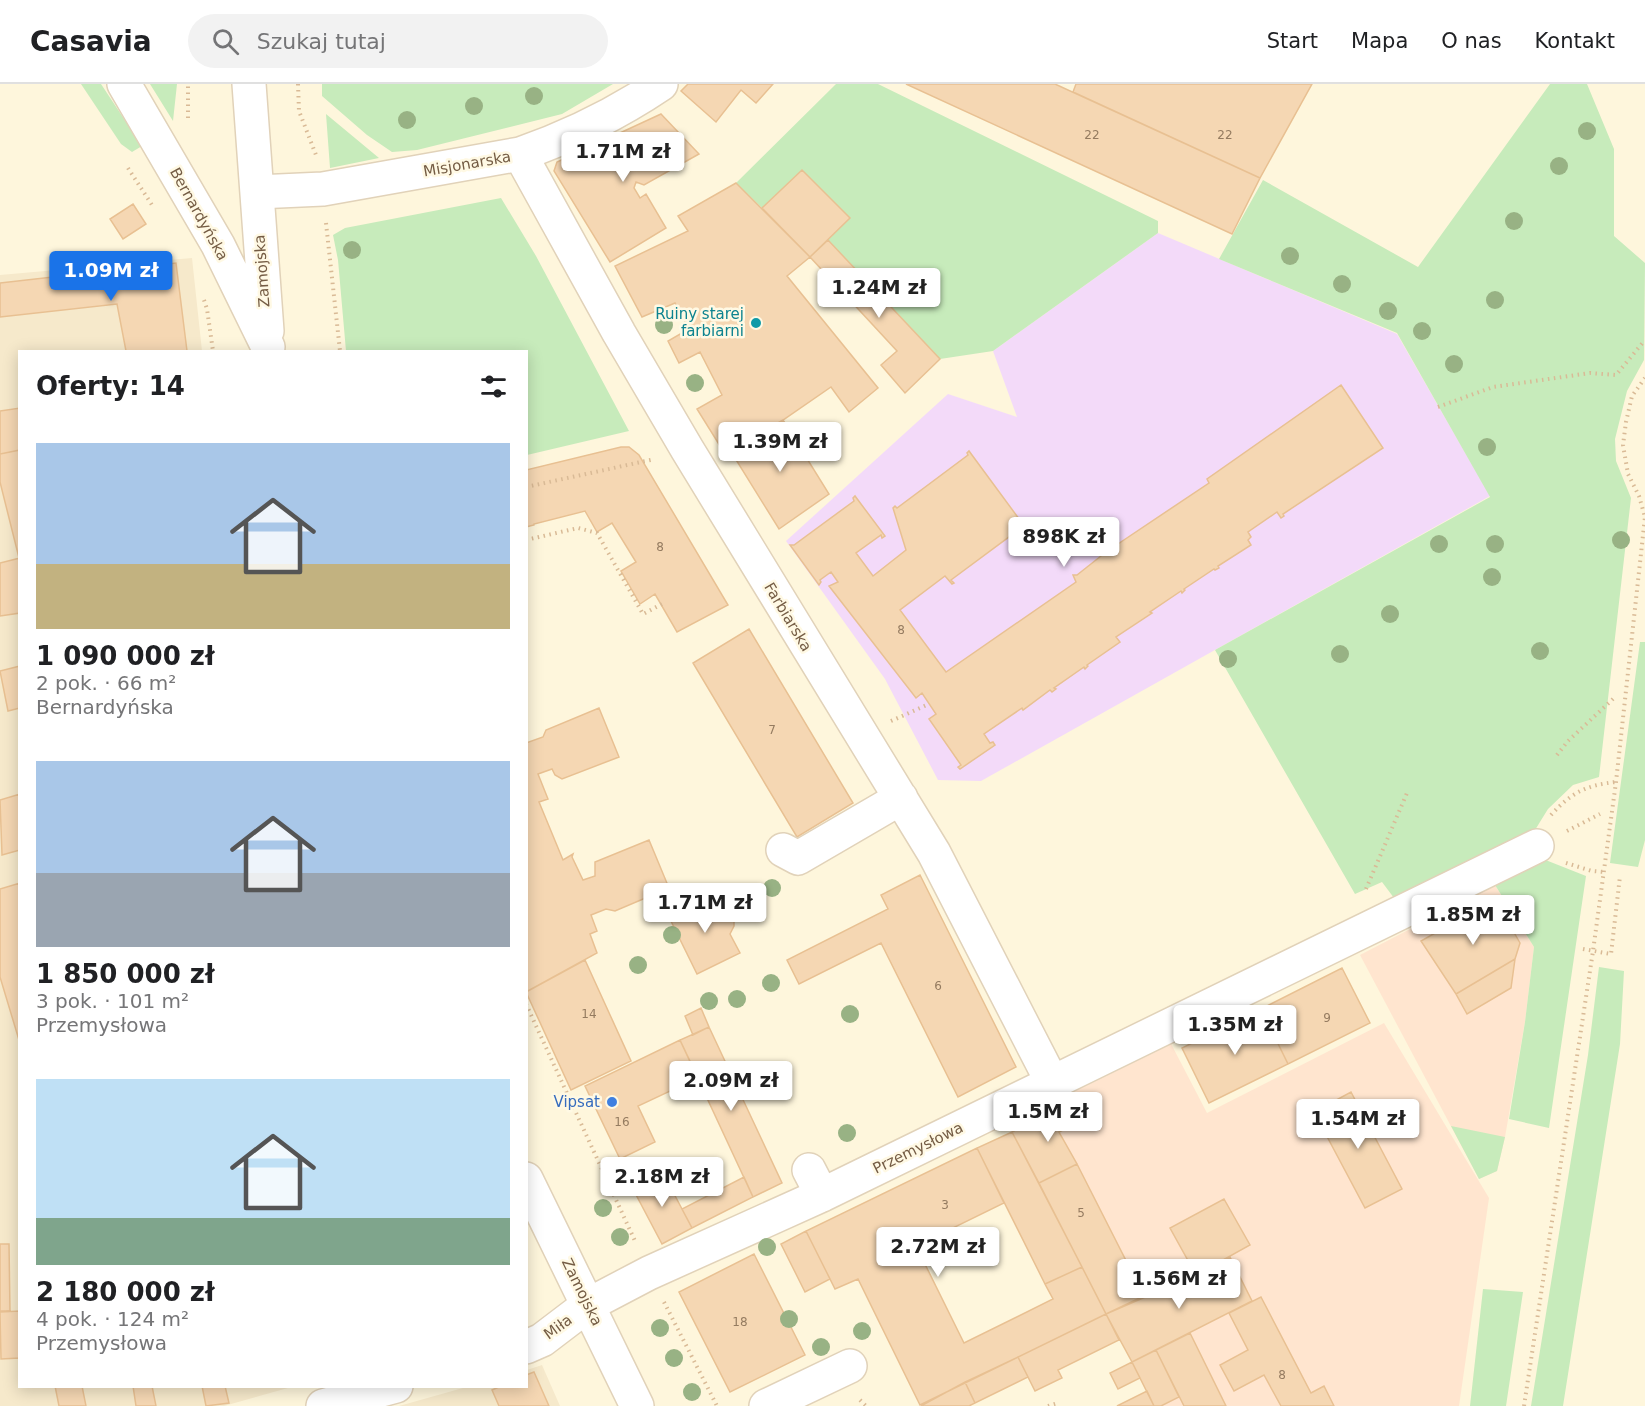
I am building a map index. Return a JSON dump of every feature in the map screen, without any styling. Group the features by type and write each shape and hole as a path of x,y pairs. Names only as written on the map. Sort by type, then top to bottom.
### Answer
{"street":[{"name":"Bernardyńska","path":"124,84 218,245 268,349"},
{"name":"Zamojska","path":"249,84 268,349"},
{"name":"Misjonarska","path":"257,192 323,189 520,154 593,124 661,84"},
{"name":"Farbiarska","path":"520,154 675,430 934,853 1052,1082"},
{"path":"783,850 798,858 901,798"},
{"name":"Przemysłowa","path":"588,1305 816,1182 923,1130 1052,1082 1537,846"},
{"name":"Zamojska","path":"528,1183 636,1406"},
{"name":"Miła","path":"528,1346 542,1340 588,1305"},
{"path":"766,1406 850,1366"},
{"path":"323,1406 389,1388"}],"path":[{"path":"188,84 188,118"},
{"path":"298,84 299,111"},
{"path":"128,168 153,207"},
{"path":"337,221 326,223 340,350"},
{"path":"204,299 213,350"},
{"path":"1438,406 1493,387 1590,373 1616,375 1645,340"},
{"path":"1524,1406 1593,951 1616,782 1645,517 1639,496 1628,474 1623,445 1632,396 1645,378"},
{"path":"528,487 662,458"},
{"path":"528,540 578,528 597,533 643,614 664,603"},
{"path":"1557,755 1568,741 1614,698"},
{"path":"888,723 929,704"},
{"path":"1537,846 1552,814 1569,796 1584,789 1616,782"},
{"path":"1366,889 1407,793"},
{"path":"1583,949 1611,954 1620,876"},
{"path":"528,1008 649,1273 717,1406"},
{"path":"1048,1406 1058,1403"}],"shaded area":[{"path":"1158,233 1397,334 1490,496 981,781 938,780 885,679 786,541 948,394 1017,417 993,351"},
{"path":"192,258 202,350 18,350 18,1388 288,1388 224,1406 0,1406 0,275"},
{"path":"1495,885 1534,947 1525,1022 1497,1171 1479,1179 1360,955"},
{"path":"1384,1023 1489,1198 1459,1406 1155,1406 1004,1119 1167,1036 1207,1113"},
{"path":"542,1365 560,1406 399,1406 463,1388 528,1388 528,1370"}],"green space":[{"path":"81,84 101,84 142,146 132,152 121,144"},
{"path":"150,84 177,84 173,121"},
{"path":"322,84 613,84 562,114 417,150 392,152 367,135 322,96"},
{"path":"836,84 878,84 1158,221 1158,233 993,351 940,359 828,240 850,218 802,170 762,208 736,183"},
{"path":"1550,84 1587,84 1614,149 1614,236 1645,263 1644,360 1627,391 1615,439 1616,461 1631,498 1599,777 1573,785 1548,809 1535,830 1394,898 1382,882 1355,894 1215,650 1490,497 1397,333 1219,259 1263,180 1418,267"},
{"path":"326,114 379,158 330,168"},
{"path":"501,198 536,256 629,431 528,455 528,350 346,350 338,260 333,235 345,228"},
{"path":"1640,642 1645,642 1645,840 1638,867 1610,863"},
{"path":"1543,859 1586,876 1549,1128 1509,1119 1525,1022 1534,947 1495,885"},
{"path":"1599,967 1624,971 1620,1044 1563,1406 1531,1406 1588,1055"},
{"path":"1451,1126 1505,1137 1497,1171 1479,1179"},
{"path":"1483,1289 1523,1292 1506,1406 1470,1406"}],"building":[{"path":"688,84 773,84 756,103 741,90 716,122 681,91"},
{"path":"906,84 1055,84 1260,178 1232,234"},
{"path":"1076,84 1312,84 1260,178 1073,92"},
{"path":"661,114 699,154 644,185 636,182 634,188 640,198 646,194 666,228 610,262 554,171 557,162"},
{"path":"802,170 850,218 810,257 762,208"},
{"name":"Ruiny starej farbiarni","path":"736,183 810,257 787,276 878,388 849,412 831,387 783,420 725,454 697,409 722,395 700,352 679,363 668,341 689,329 675,303 642,317 615,266 688,231 678,216"},
{"path":"133,204 146,224 123,239 110,219"},
{"path":"828,240 940,359 905,393 881,365 897,351 810,257"},
{"path":"176,263 187,350 126,350 117,304 0,317 0,283"},
{"path":"1341,385 1383,448 1283,514 1281,518 1277,512 1248,532 1251,545 1116,637 1120,642 1087,665 1085,669 1084,667 1054,688 1056,689 1052,692 1050,690 984,734 990,743 993,742 995,745 960,769 958,767 961,765 929,719 936,714 922,693 916,698 829,586 838,582 831,572 820,580 819,585 790,545 794,545 854,501 855,496 885,536 882,538 881,535 856,553 873,576 906,550 893,508 895,506 897,508 968,455 969,451 1025,527 951,580 954,583 952,584 945,576 900,610 946,672 1076,582 1073,575 1077,575 1106,552 1209,483 1207,479"},
{"path":"18,408 18,450 0,454 0,411"},
{"path":"783,420 829,494 779,529 730,450"},
{"path":"629,447 639,455 728,605 677,632 655,594 640,604 621,571 636,562 612,523 597,532 585,511 528,526 528,470"},
{"path":"18,450 18,554 0,482 0,454"},
{"path":"18,558 18,613 0,616 0,563"},
{"path":"749,629 853,803 797,837 693,663"},
{"path":"18,666 18,708 8,711 0,671"},
{"path":"599,708 619,757 562,779 555,775 552,769 538,774 548,799 539,802 563,860 573,854 572,857 583,880 595,876 595,862 649,840 669,888 615,911 606,909 591,915 597,931 590,934 597,953 528,991 528,742 543,737 546,730"},
{"path":"18,795 18,851 2,855 0,800"},
{"path":"920,875 1016,1067 958,1097 881,943 799,984 787,960 888,909 881,895"},
{"path":"18,884 18,1037 0,977 0,889"},
{"path":"711,894 720,913 729,915 734,922 730,934 740,953 697,974 668,915"},
{"path":"1495,899 1520,943 1515,959 1456,994 1421,941"},
{"path":"1515,959 1511,988 1467,1014 1456,994"},
{"path":"585,960 631,1061 571,1090 528,996 528,991"},
{"path":"1342,968 1370,1023 1288,1064 1261,1009"},
{"path":"701,1008 709,1027 693,1035 685,1016"},
{"path":"1261,1009 1288,1064 1209,1103 1182,1048"},
{"path":"709,1027 782,1183 753,1197 680,1040"},
{"path":"680,1040 698,1078 638,1106 655,1142 620,1159 585,1086"},
{"path":"1351,1092 1402,1189 1365,1208 1314,1112"},
{"path":"1069,1103 1079,1122 1059,1132 1077,1164 1039,1183 1012,1132"},
{"path":"1012,1132 1082,1267 1045,1284 977,1148"},
{"path":"977,1148 1004,1203 916,1246 964,1343 1053,1299 1045,1284 1082,1267 1106,1314 920,1405 858,1279 835,1289 806,1231"},
{"path":"1077,1164 1144,1296 1106,1314 1039,1183"},
{"path":"663,1173 692,1228 662,1244 633,1189"},
{"path":"744,1177 753,1197 692,1228 682,1209"},
{"path":"1224,1199 1250,1245 1196,1275 1170,1228"},
{"path":"806,1231 830,1279 805,1292 781,1244"},
{"path":"0,1244 9,1244 10,1311 0,1311"},
{"path":"754,1254 805,1355 730,1392 679,1292"},
{"path":"1230,1257 1252,1301 1132,1362 1106,1314 1196,1275"},
{"path":"1261,1297 1311,1393 1324,1386 1334,1406 1281,1406 1264,1375 1234,1391 1220,1365 1248,1350 1229,1313"},
{"path":"18,1311 18,1358 1,1359 0,1312"},
{"path":"1106,1314 1119,1340 1058,1370 1062,1378 1035,1391 1018,1357"},
{"path":"1190,1333 1226,1406 1184,1406 1156,1350"},
{"path":"1156,1350 1179,1397 1161,1406 1154,1406 1132,1362"},
{"path":"1018,1357 1028,1377 975,1403 965,1382"},
{"path":"1132,1362 1140,1378 1118,1389 1110,1373"},
{"path":"534,1372 549,1406 499,1406 492,1390 528,1388 528,1374"},
{"path":"965,1382 975,1403 969,1406 921,1406"},
{"path":"55,1388 82,1388 86,1406 59,1406"},
{"path":"133,1388 152,1388 156,1406 136,1406"},
{"path":"202,1388 225,1388 229,1403 206,1406"},
{"path":"1147,1391 1154,1406 1117,1406"}],"place":[{"name":"Ruiny starej farbiarni","path":"756,323"},
{"name":"Vipsat","path":"612,1102"}]}
